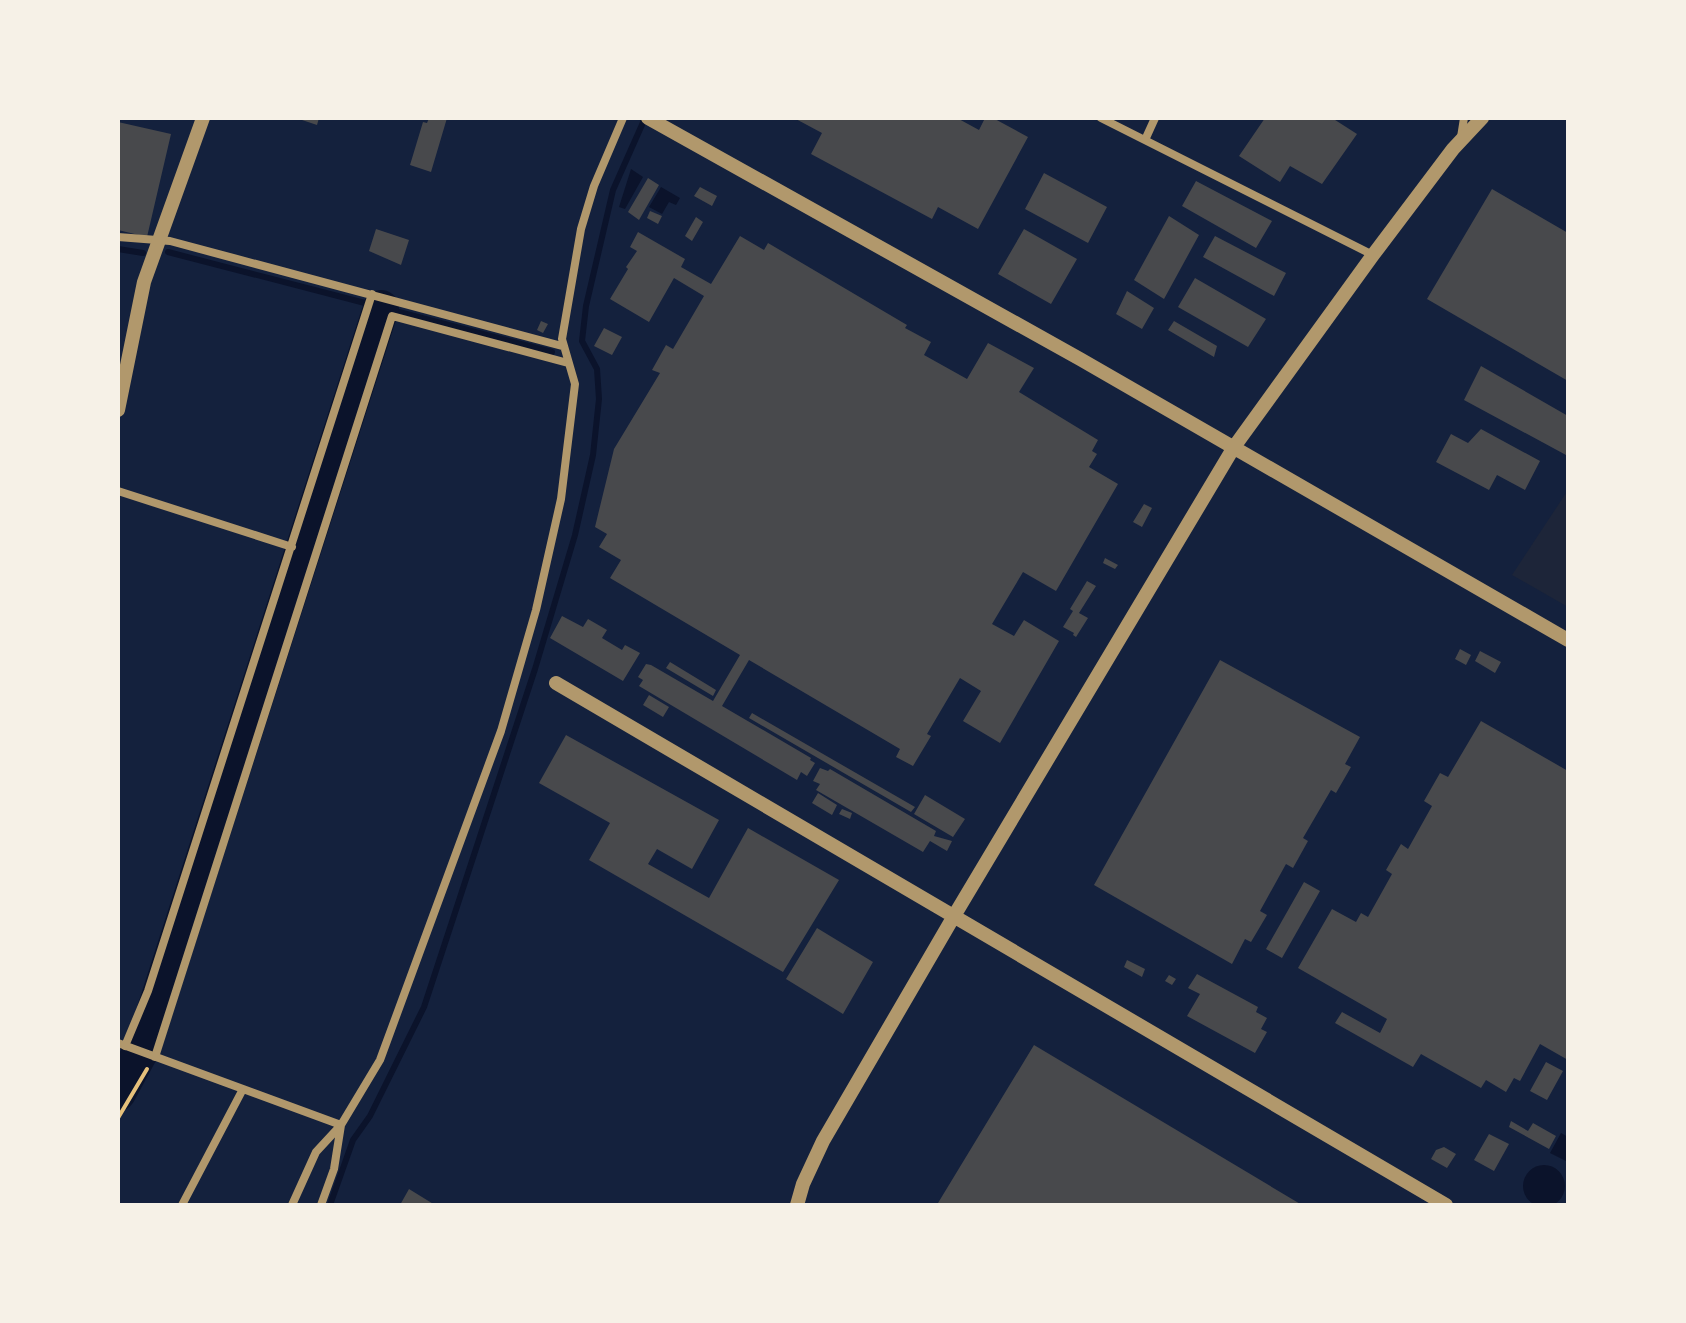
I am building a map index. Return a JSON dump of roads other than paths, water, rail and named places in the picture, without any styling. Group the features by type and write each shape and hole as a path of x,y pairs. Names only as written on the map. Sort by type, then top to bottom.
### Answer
{"street":[{"path":"118,410 144,282 203,118"},
{"path":"292,1205 316,1152 341,1125 380,1060 501,731 536,610 561,499 575,384 562,346 581,229 594,186 623,118"},
{"path":"1101,118 1373,255"},
{"path":"1145,140 1155,118"},
{"path":"1460,140 1464,118"},
{"path":"797,1205 823,1141 1234,447 1373,255 1460,140 1482,118"},
{"path":"656,120 1568,640"},
{"path":"118,237 170,241 370,301 396,303 562,346"},
{"path":"341,1125 124,1046 148,991 370,301"},
{"path":"152,1056 392,316 568,363"},
{"path":"118,491 292,547"},
{"path":"556,683 1446,1205"},
{"path":"182,1205 243,1089"},
{"path":"321,1205 334,1169 341,1125"},
{"path":"787,1205 803,1184"}],"waterway":[{"path":"330,1205 353,1140 370,1116 424,1007 535,669 575,535 593,455 599,399 597,369 582,341 586,306 613,190 645,118"},
{"path":"118,249 143,253"},
{"path":"168,252 365,303"},
{"path":"373,306 381,308"},
{"path":"118,1093 143,1047 381,308"},
{"path":"399,312 552,352"}]}
